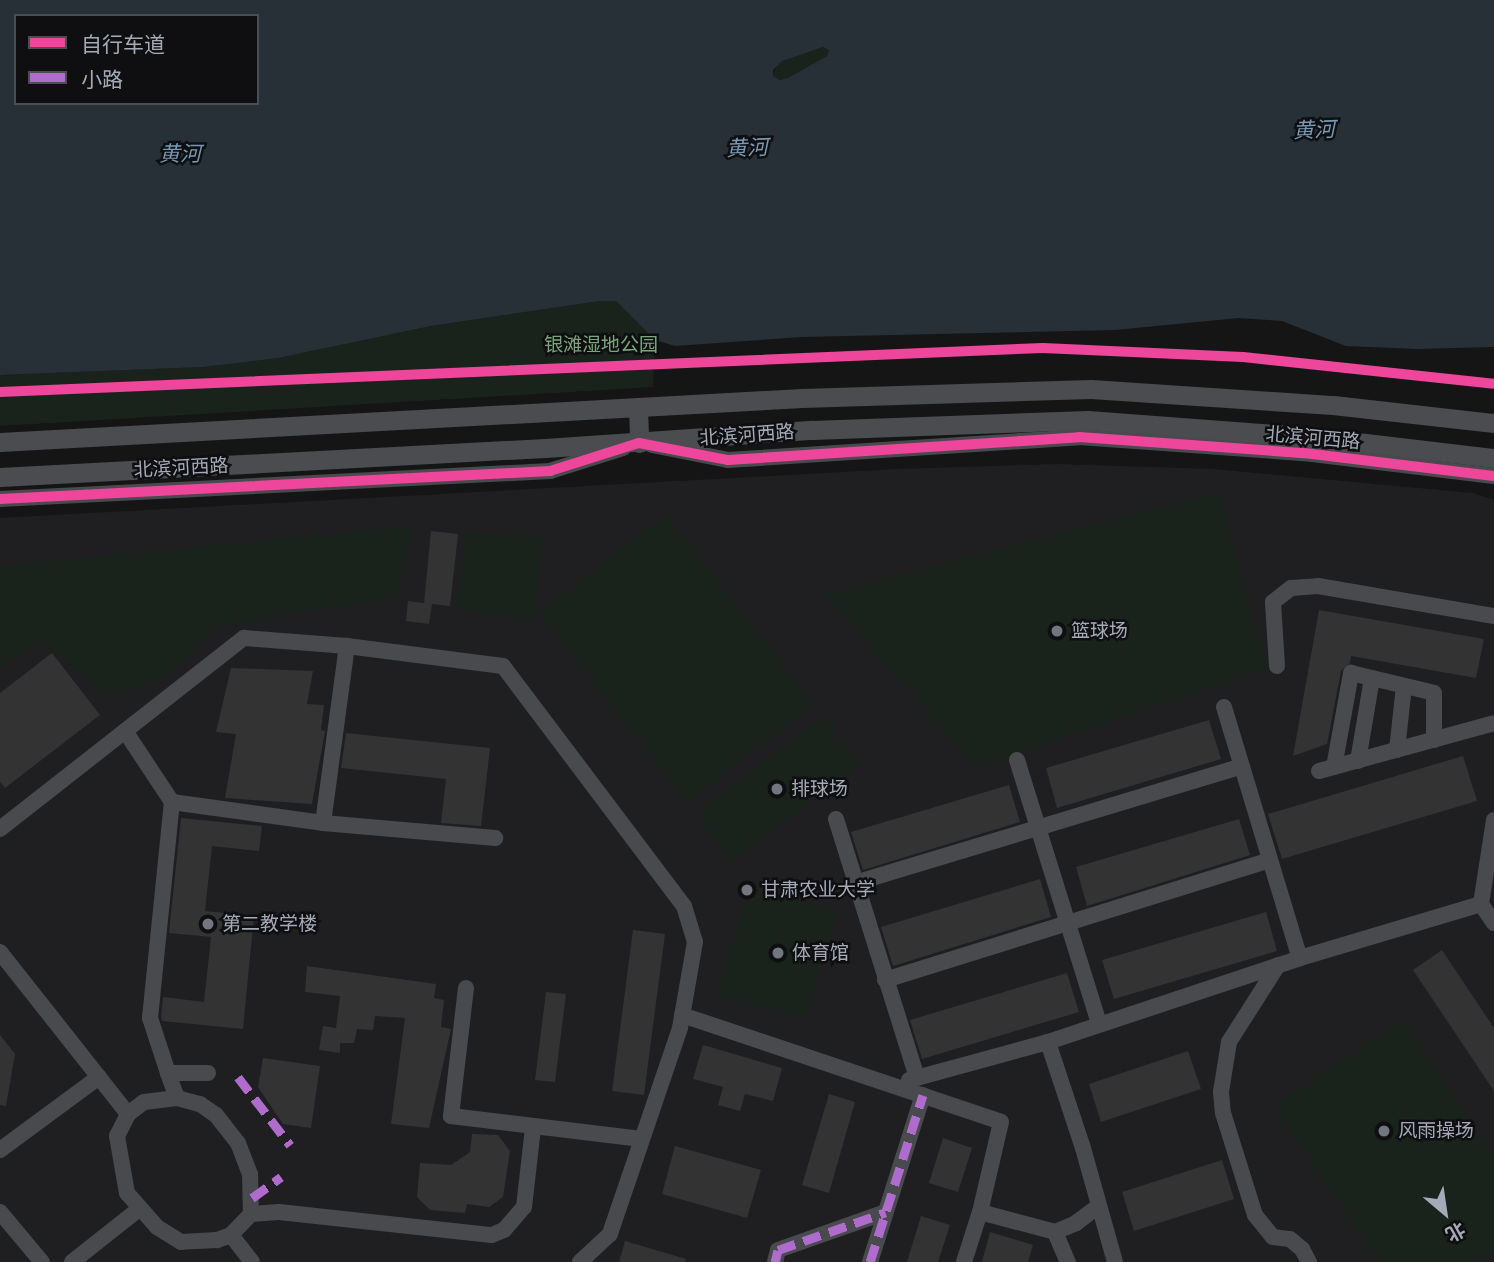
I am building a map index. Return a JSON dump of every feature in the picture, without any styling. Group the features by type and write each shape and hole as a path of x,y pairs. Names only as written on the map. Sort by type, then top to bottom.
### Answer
{"main road":[{"name":"北滨河西路","path":"0,442 802,398 1091,389 1333,405 1494,423"},
{"path":"638,407 639,443"},
{"name":"北滨河西路","path":"0,477 639,443 812,430 1088,420 1315,437 1494,458"}],"street":[{"path":"0,499 550,471 639,443 729,460 1079,437 1304,453 1494,476"},
{"path":"1277,666 1273,602 1291,588 1318,586 1494,616"},
{"path":"0,830 244,638 346,646 503,666 684,906 695,942 682,1015 610,1234 580,1262"},
{"path":"323,822 346,646"},
{"path":"1434,740 1434,693 1351,673 1326,769 1358,761 1434,740 1494,723"},
{"path":"1358,761 1372,678"},
{"path":"1397,750 1404,686"},
{"path":"1224,707 1300,958"},
{"path":"125,731 172,802 150,1018 177,1098"},
{"path":"1017,760 1099,1024"},
{"path":"855,883 1242,766"},
{"path":"172,802 323,822 495,838"},
{"path":"836,819 917,1078"},
{"path":"1494,820 1481,904 1494,923"},
{"path":"885,980 1270,860"},
{"path":"892,1085 1048,1042 1278,965 1481,904"},
{"path":"0,952 128,1114"},
{"path":"1278,965 1229,1042 1222,1092 1223,1113 1255,1215 1273,1237 1290,1239 1302,1249 1309,1262"},
{"path":"466,988 451,1116 533,1128 642,1139"},
{"path":"682,1015 1001,1122 980,1212 964,1262"},
{"path":"1048,1042 1083,1148 1097,1207 1115,1262"},
{"path":"168,1073 208,1073"},
{"path":"0,1150 99,1077"},
{"path":"870,1262 923,1095"},
{"path":"177,1098 200,1104 216,1115 238,1143 250,1174 251,1214 232,1235 217,1240 181,1241 157,1227 127,1194 117,1136 128,1114 144,1102 177,1098"},
{"path":"251,1214 279,1212 492,1234 505,1230 524,1207 533,1128"},
{"path":"980,1212 1055,1232 1076,1223 1097,1207"},
{"path":"72,1262 139,1209"},
{"path":"0,1212 42,1262"},
{"path":"777,1261 778,1250 886,1212"},
{"path":"1055,1232 1068,1262"},
{"path":"232,1235 252,1262"}],"shaded area":[{"name":"甘肃农业大学","path":"1057,464 1213,469 1473,493 1494,500 1494,1262 0,1262 0,518 898,469"}],"green space":[{"path":"823,47 829,50 827,56 788,78 780,80 773,76 777,64 785,59"},
{"name":"银滩湿地公园","path":"600,301 616,301 655,340 653,387 0,426 0,375 203,367 278,358 431,326"},
{"name":"篮球场","path":"1219,493 1268,668 976,768 824,593"},
{"path":"666,513 814,705 687,803 539,612"},
{"path":"413,526 394,600 295,612 215,628 169,676 109,699 67,660 39,643 0,668 0,566"},
{"path":"466,531 543,539 534,619 457,610"},
{"name":"排球场","path":"823,716 860,764 732,862 695,814"},
{"name":"体育馆","path":"752,882 838,911 805,1017 717,995"},
{"name":"风雨操场","path":"1403,1020 1494,1158 1494,1252 1478,1262 1377,1262 1274,1105"}],"water":[{"name":"黄河","path":"0,0 1494,0 1494,347 1417,349 1346,346 1282,321 1239,318 1115,330 802,337 675,346 655,340 616,301 600,301 431,326 278,358 203,367 0,375","holes":["823,47 829,50 827,56 788,78 780,80 773,76 773,70 782,61"]}],"building":[{"path":"431,531 458,534 450,606 432,604 429,624 406,621 408,601 424,603"},
{"path":"1319,610 1484,639 1476,678 1351,656 1350,663 1341,671 1327,744 1293,756"},
{"path":"52,653 100,715 5,788 0,782 0,693"},
{"path":"231,668 313,671 307,704 324,705 321,730 325,731 312,804 225,798 236,734 216,732"},
{"path":"1209,720 1221,759 1057,808 1046,768"},
{"path":"346,733 490,748 481,826 441,823 446,779 341,768"},
{"path":"1463,756 1477,801 1282,859 1268,814"},
{"path":"1009,785 1020,822 863,870 851,832"},
{"name":"第二教学楼","path":"181,818 262,826 259,851 212,846 205,911 254,916 243,1029 162,1021 163,997 204,1002 211,937 169,933"},
{"path":"1239,819 1250,855 1087,906 1076,867"},
{"path":"1040,879 1051,917 893,966 881,927"},
{"path":"1266,912 1277,951 1114,999 1102,960"},
{"path":"633,930 665,934 644,1095 612,1091"},
{"path":"1442,950 1494,1028 1494,1091 1413,970"},
{"path":"307,966 436,984 434,998 444,1000 441,1027 451,1029 429,1128 391,1124 405,1018 375,1016 373,1030 357,1029 354,1043 340,1043 340,1053 319,1050 323,1026 336,1028 340,996 305,992"},
{"path":"1067,973 1079,1012 922,1059 910,1020"},
{"path":"546,992 566,994 555,1082 535,1080"},
{"path":"0,1035 15,1054 6,1106 0,1105"},
{"path":"703,1045 782,1068 773,1101 745,1094 740,1111 718,1105 723,1087 693,1079"},
{"path":"1188,1051 1201,1089 1101,1122 1089,1084"},
{"path":"263,1058 320,1066 311,1128 283,1124 258,1087"},
{"path":"829,1094 855,1102 829,1193 802,1185"},
{"path":"472,1134 498,1135 510,1151 503,1197 489,1207 467,1204 465,1213 430,1210 417,1197 420,1163 451,1165 470,1152"},
{"path":"943,1138 972,1148 958,1192 929,1183"},
{"path":"675,1146 761,1170 747,1218 662,1194"},
{"path":"1222,1160 1234,1199 1134,1231 1122,1192"},
{"path":"921,1216 950,1225 938,1262 907,1262"},
{"path":"990,1232 1033,1245 1028,1262 982,1262"},
{"path":"625,1241 686,1259 685,1262 619,1262"}],"marked path":[{"path":"238,1077 290,1145"},
{"path":"870,1262 923,1095"},
{"path":"252,1198 281,1177"},
{"path":"775,1262 778,1250 886,1212"}],"cycle path":[{"path":"0,392 1043,348 1243,357 1494,384"},
{"path":"0,499 550,471 639,443 728,460 1079,437 1304,453 1494,476"}],"place":[{"name":"篮球场","path":"1057,631"},
{"name":"排球场","path":"777,789"},
{"name":"甘肃农业大学","path":"747,890"},
{"name":"第二教学楼","path":"208,924"},
{"name":"体育馆","path":"778,953"},
{"name":"风雨操场","path":"1384,1131"}]}
